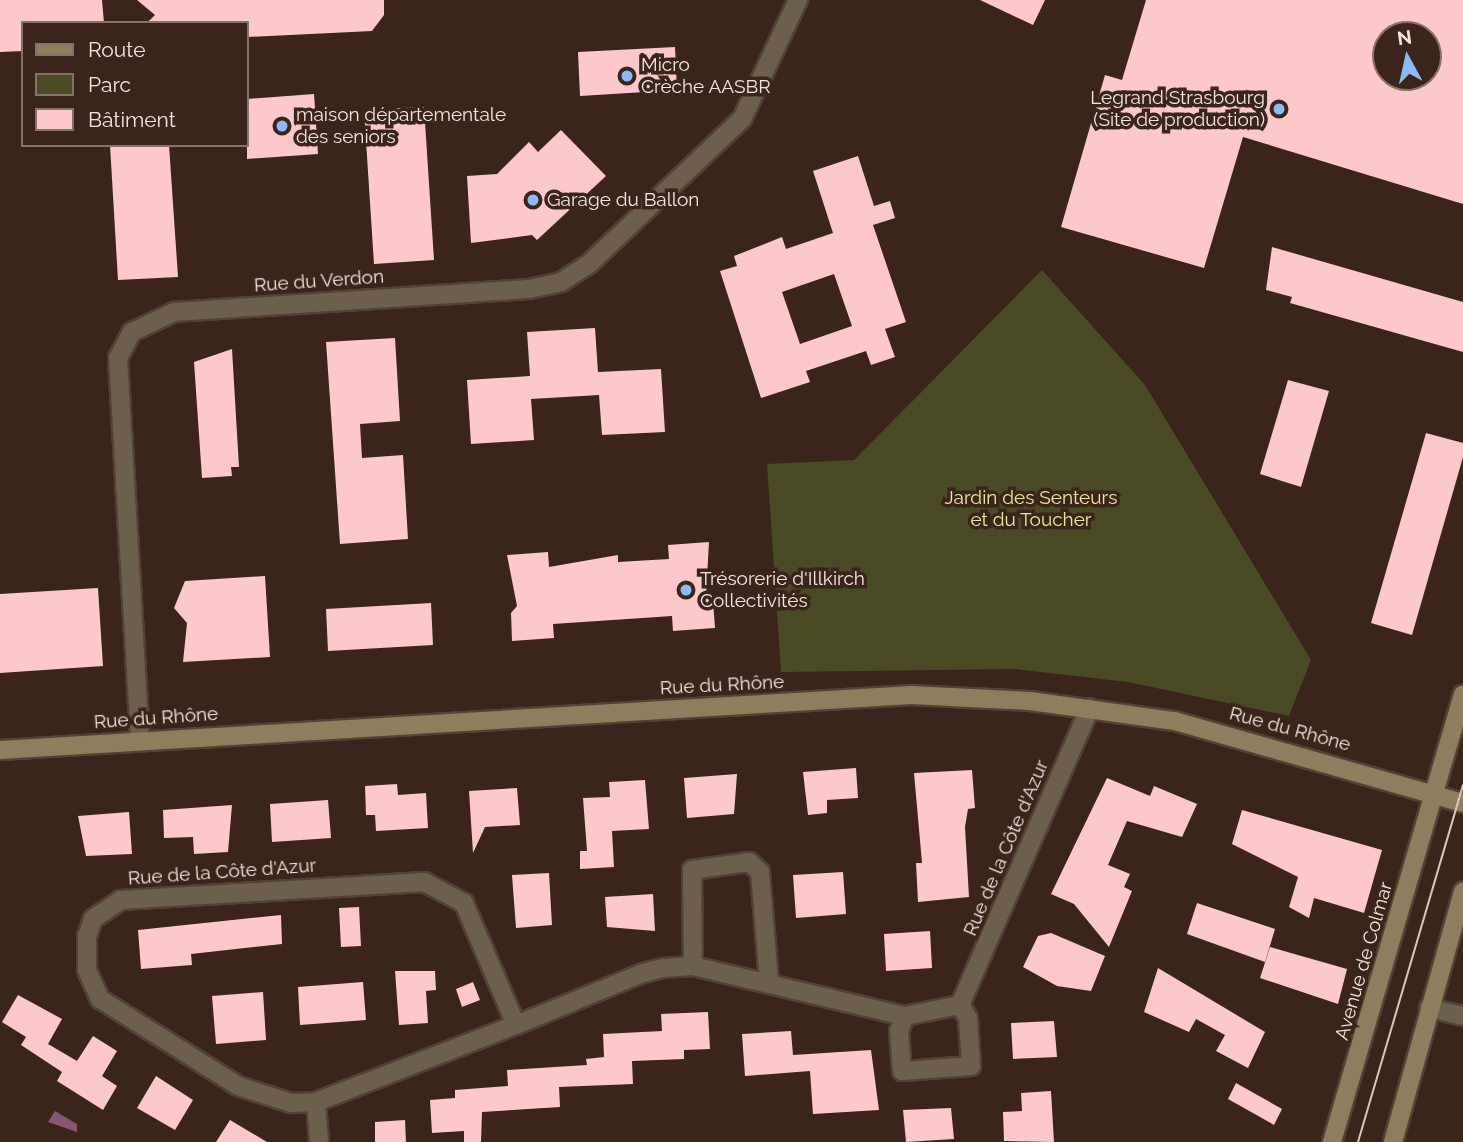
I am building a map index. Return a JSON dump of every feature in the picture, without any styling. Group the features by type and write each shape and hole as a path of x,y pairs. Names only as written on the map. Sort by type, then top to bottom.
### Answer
{"main road":[{"name":"Rue du Rhône","path":"0,750 911,695 1090,708 1175,721 1436,792"},
{"name":"Avenue de Colmar","path":"1332,1142 1463,695"},
{"path":"1436,792 1463,803"},
{"path":"1393,1142 1463,892"}],"street":[{"name":"Rue du Verdon","path":"140,740 118,358 132,332 174,312 561,282 742,119 796,5"},
{"name":"Rue de la Côte d'Azur","path":"516,1026 464,903 424,882 121,900 93,919 87,970 100,999 238,1086 292,1103 316,1102 516,1026 643,973 693,966 905,1016 960,1005 1090,708"},
{"path":"693,966 692,870 749,862 760,872 769,982"},
{"path":"905,1016 899,1031 902,1071 971,1066 968,1018 960,1005"},
{"path":"1429,1008 1463,1016"},
{"path":"316,1102 319,1142"}],"green space":[{"name":"Jardin des Senteurs et du Toucher","path":"1042,270 1145,385 1311,660 1289,716 1128,682 1014,669 781,672 767,464 854,460"}],"shaded area":[{"path":"55,1111 77,1124 77,1132 48,1122"}],"building":[{"path":"0,0 102,0 104,21 21,21 21,51 0,52"},
{"path":"137,0 384,0 384,15 372,31 248,37 248,21 149,21 155,15"},
{"path":"980,0 1045,0 1033,25"},
{"name":"Legrand Strasbourg (Site de production)","path":"1146,0 1463,0 1463,204 1243,137 1204,268 1061,227 1105,75 1122,80"},
{"path":"675,47 677,90 580,96 578,52"},
{"name":"maison départementale des seniors","path":"314,94 318,154 247,159 248,99"},
{"path":"424,107 434,260 374,264 364,110"},
{"path":"561,130 606,176 537,240 532,235 471,243 467,176 497,174 529,142 538,152"},
{"path":"110,147 169,147 178,277 118,280"},
{"path":"858,156 874,206 890,201 895,218 873,225 906,322 885,329 895,357 871,365 866,351 806,371 810,382 761,398 720,271 737,266 734,256 782,237 786,249 833,233 813,171","holes":["834,274 852,326 800,344 782,292"]},
{"path":"1272,247 1463,302 1463,352 1290,303 1292,297 1266,290"},
{"path":"595,328 598,372 661,369 665,432 602,435 599,395 531,399 534,440 471,444 467,380 530,376 527,332"},
{"path":"395,338 400,421 360,424 362,458 403,455 408,539 340,544 326,342"},
{"path":"232,349 239,467 231,467 232,476 202,478 194,362"},
{"path":"1288,380 1329,391 1301,487 1260,474"},
{"path":"1426,433 1463,443 1463,457 1412,635 1371,623"},
{"path":"709,542 706,595 713,601 715,628 673,631 672,616 553,624 554,638 512,641 511,613 517,606 507,555 548,552 549,567 618,555 618,562 669,559 668,545"},
{"path":"265,576 270,657 183,662 187,623 174,608 185,581"},
{"path":"98,588 103,666 0,673 0,594"},
{"path":"431,603 433,645 328,651 326,609"},
{"path":"856,768 858,798 827,800 827,813 808,815 803,772"},
{"path":"972,770 975,808 968,809 965,827 969,897 918,902 916,863 922,863 914,773"},
{"path":"737,774 734,814 687,818 684,778"},
{"path":"1107,778 1150,796 1154,786 1197,804 1182,837 1127,821 1108,865 1130,874 1124,887 1132,891 1109,947 1074,904 1051,894"},
{"path":"645,780 649,829 612,831 614,867 580,869 580,851 587,851 583,798 610,797 609,782"},
{"path":"397,784 398,795 426,793 428,828 376,831 375,815 366,815 365,786"},
{"path":"517,788 520,825 485,827 473,853 469,791"},
{"path":"328,800 331,838 272,842 270,804"},
{"path":"232,805 228,852 194,854 193,837 164,838 163,810"},
{"path":"1242,810 1382,850 1364,913 1314,898 1309,918 1289,907 1298,877 1232,844"},
{"path":"129,812 132,854 86,856 78,816"},
{"path":"843,872 846,914 796,918 793,875"},
{"path":"549,873 552,925 516,928 512,875"},
{"path":"653,894 655,931 607,927 605,897"},
{"path":"1197,903 1275,929 1265,962 1187,934"},
{"path":"359,907 361,946 341,947 339,908"},
{"path":"281,915 282,944 191,954 192,965 141,969 138,930"},
{"path":"930,931 932,968 886,971 884,934"},
{"path":"1051,933 1105,956 1091,991 1057,986 1023,967 1038,936"},
{"path":"1270,947 1347,969 1338,1004 1260,978"},
{"path":"1158,968 1265,1032 1248,1068 1216,1051 1225,1035 1196,1019 1189,1032 1144,1012"},
{"path":"395,971 435,971 436,990 426,991 428,1023 399,1025"},
{"path":"363,982 366,1020 300,1025 298,987"},
{"path":"473,982 480,1000 462,1007 456,989"},
{"path":"263,992 266,1040 216,1044 212,996"},
{"path":"18,995 62,1019 48,1044 77,1061 93,1036 117,1051 102,1076 117,1086 103,1110 57,1081 62,1072 21,1045 26,1037 2,1022"},
{"path":"708,1012 710,1049 684,1050 684,1059 632,1061 633,1084 559,1087 560,1107 482,1112 481,1142 464,1142 464,1131 432,1133 430,1100 455,1098 455,1090 508,1086 507,1070 587,1065 586,1059 604,1057 603,1034 662,1031 661,1014"},
{"path":"1054,1021 1057,1057 1013,1059 1011,1023"},
{"path":"791,1031 793,1055 871,1050 879,1110 813,1114 810,1071 745,1076 742,1034"},
{"path":"156,1076 193,1100 175,1130 137,1108"},
{"path":"1236,1083 1282,1109 1274,1125 1228,1099"},
{"path":"1051,1091 1054,1142 1004,1141 1003,1112 1022,1111 1021,1093"},
{"path":"951,1108 954,1139 906,1142 903,1110"},
{"path":"230,1120 267,1142 216,1142"},
{"path":"405,1120 406,1142 375,1142 375,1122"}],"tram line":[{"path":"1358,1142 1463,785"}],"place":[{"name":"Micro Crèche AASBR","path":"627,76"},
{"name":"Legrand Strasbourg (Site de production)","path":"1279,109"},
{"name":"maison départementale des seniors","path":"282,126"},
{"name":"Garage du Ballon","path":"533,200"},
{"name":"Trésorerie d'Illkirch Collectivités","path":"686,590"}]}
